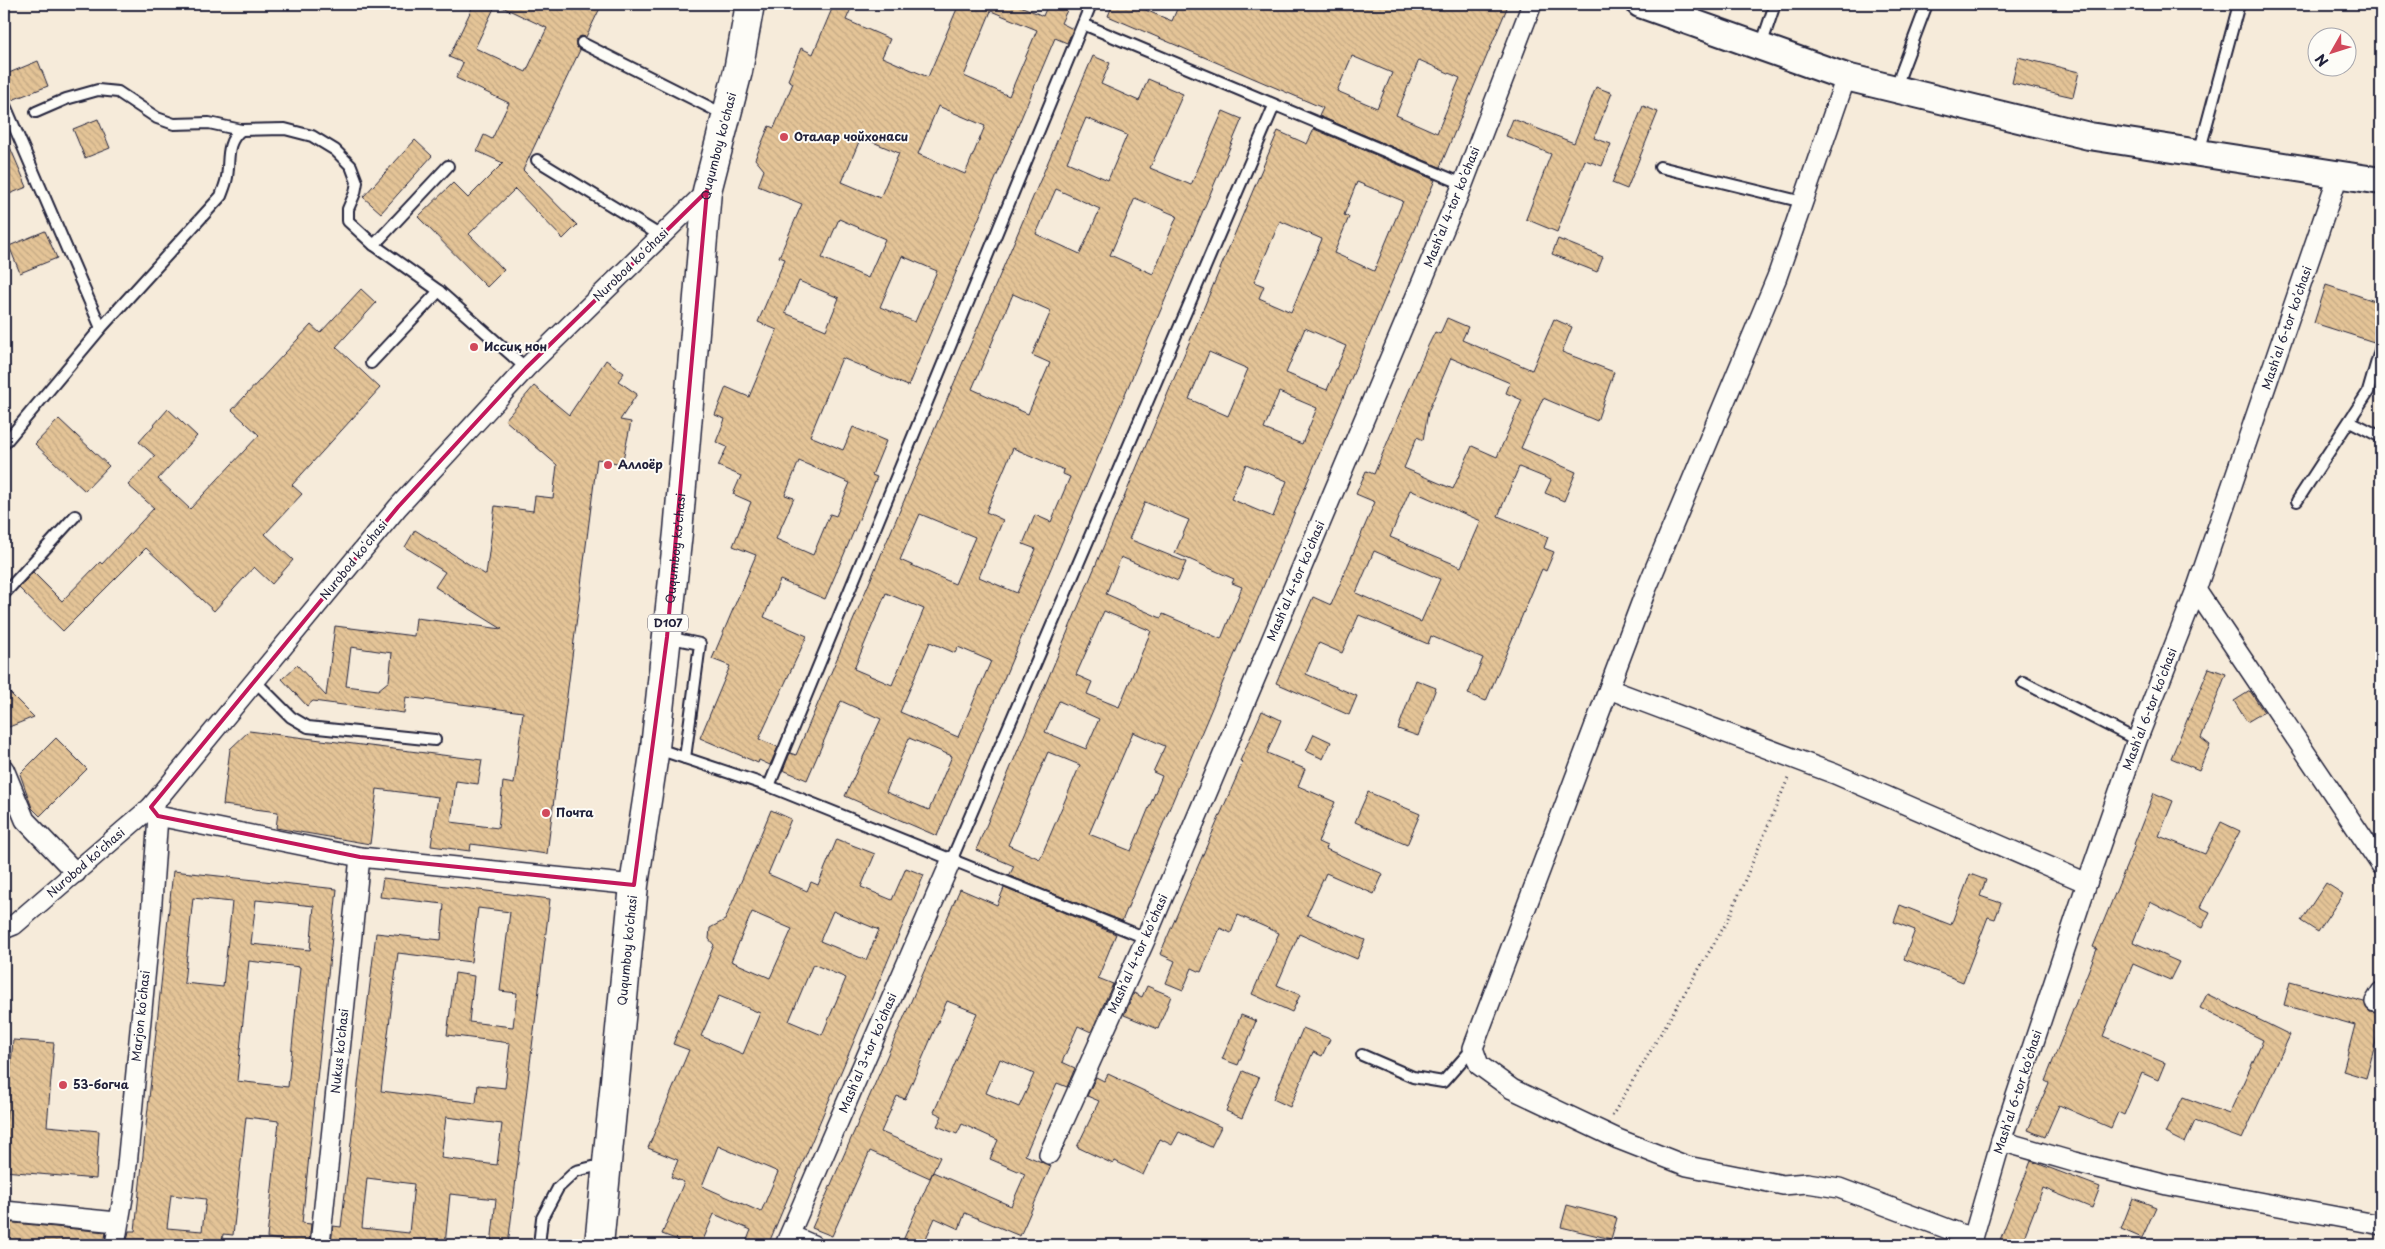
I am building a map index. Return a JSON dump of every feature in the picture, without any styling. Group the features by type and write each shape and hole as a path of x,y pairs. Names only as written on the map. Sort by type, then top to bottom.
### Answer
{"main road":[{"name":"Ququmboy ko'chasi","path":"599,1245 634,885 655,748 707,191 738,71 750,4"}],"street":[{"name":"Mashʼal 4-tor koʼchasi","path":"1049,1154 1146,938 1463,184 1532,4"},
{"path":"1640,4 1846,77 2089,136 2338,176 2381,181"},
{"path":"1846,77 1777,277 1646,590 1473,1048 1479,1065 1512,1089 1603,1132 1687,1166 1783,1185 1807,1182 1839,1188 1972,1242"},
{"name":"Mashʼal 6-tor koʼchasi","path":"1972,1242 2001,1142 2088,882 2137,740 2196,590 2338,176"},
{"name":"Nurobod koʻchasi","path":"4,929 14,925 76,873 154,812 255,681 398,507 526,368 707,191"},
{"path":"2196,590 2373,850 2381,865"},
{"path":"1609,688 1836,774 2088,882"},
{"path":"4,769 24,820 76,873"},
{"path":"154,812 360,857 634,885"},
{"name":"Marjon koʻchasi","path":"115,1245 117,1222 126,1176 151,916 154,812"},
{"name":"Nukus ko'chasi","path":"320,1245 360,857"},
{"name":"Mashʼal 3-tor koʼchasi","path":"787,1240 951,861"},
{"path":"2001,1142 2167,1185 2381,1225"},
{"path":"4,1210 117,1222"},
{"path":"787,1240 813,1245"}],"lane":[{"path":"769,786 1091,4"},
{"path":"1760,47 1774,4"},
{"path":"1895,89 1927,4"},
{"path":"2198,154 2239,4"},
{"path":"1083,24 1463,184"},
{"path":"582,43 726,115"},
{"path":"36,112 66,99 98,90 118,92 157,118 174,124 221,124 241,130 285,129 312,136 335,150 351,166 357,182 355,193 348,209 348,221 374,245 439,291 526,368"},
{"path":"4,103 101,328"},
{"path":"951,861 1274,106"},
{"path":"4,444 101,328 221,196 227,180 229,149 234,136 241,130"},
{"path":"537,160 661,236"},
{"path":"374,245 448,166"},
{"path":"1660,167 1802,202"},
{"path":"371,363 439,291"},
{"path":"2297,501 2368,392 2381,347"},
{"path":"2350,421 2381,437"},
{"path":"4,594 75,516"},
{"path":"666,637 700,644 685,758"},
{"path":"255,681 291,717 308,727 435,740"},
{"path":"2023,682 2137,740"},
{"path":"655,748 769,786 951,861 1146,938"},
{"path":"1362,1055 1413,1077 1443,1082 1473,1048"},
{"path":"538,1245 542,1218 558,1188 576,1171 607,1164"}],"path":[{"path":"1603,1132 1728,920 1796,760"}],"highlighted area":[{"path":"707,191 667,637 634,885 360,857 158,816 151,807 398,507 526,368"}],"building":[{"path":"474,4 496,4 602,4 586,37 581,36 576,40 576,46 580,50 523,170 577,225 563,239 515,189 469,234 504,270 487,287 418,217 453,183 468,198 503,163 477,151 484,135 492,139 509,103 456,78 463,63 449,57","holes":["496,4 547,28 526,72 475,48"]},
{"path":"834,4 853,4 846,20 890,39 882,57 928,77 959,4 1016,4 1043,16 1048,4 1070,4 1061,23 1073,29 1067,43 1055,38 908,386 842,358 810,436 843,450 853,427 886,441 872,475 877,477 825,599 780,580 764,617 807,636 759,739 778,747 770,765 759,760 758,763 700,738 730,666 712,659 756,555 733,546 751,502 733,494 741,476 718,466 727,447 716,442 725,419 715,415 726,387 749,397 777,330 758,322 785,259 779,257 802,204 758,186 764,170 755,159 769,126 774,128 793,83 788,80 801,48 813,54","holes":["991,11 1037,30 1009,96 964,76","938,106 985,126 965,174 918,154","861,137 899,153 880,198 842,182","839,219 885,239 868,278 822,258","902,256 937,271 915,322 880,307","799,281 839,298 826,330 785,313","799,461 850,483 836,516 830,514 813,555 776,539 794,498 785,495"]},
{"path":"1113,4 1131,4 1172,21 1179,4 1496,4 1507,8 1440,167 1319,116 1323,108 1108,16","holes":["1352,56 1392,73 1377,108 1337,91","1419,60 1460,78 1437,133 1396,115"]},
{"path":"1093,56 1110,63 1101,84 1139,101 1148,79 1183,94 1150,168 1191,185 1223,111 1242,119 937,836 845,796 881,719 841,701 807,780 783,770 790,753 796,755","holes":["1086,118 1127,135 1108,180 1067,162","1056,189 1100,209 1080,254 1036,234","1135,198 1177,216 1153,274 1110,255","1013,294 1051,311 1032,355 1050,363 1028,414 972,389","1013,448 1064,470 1063,474 1070,477 1051,522 1035,515 1023,544 1036,549 1017,593 979,577 1003,520 986,512","920,514 975,537 955,584 900,560","886,593 924,609 892,685 854,669","930,642 955,653 958,647 991,661 958,737 900,712","909,738 952,756 929,810 886,792"]},
{"path":"2018,57 2079,72 2073,97 2012,83"},
{"path":"38,61 48,86 12,100 4,75"},
{"path":"1596,87 1612,93 1594,138 1611,144 1602,166 1585,160 1557,232 1526,219 1551,154 1506,136 1513,119 1574,143"},
{"path":"1643,106 1658,112 1627,189 1612,183"},
{"path":"98,119 110,148 85,158 73,129"},
{"path":"1314,129 1435,180 1122,921 1009,876 1014,866 976,850 1278,131 1307,144","holes":["1357,182 1403,201 1374,271 1334,253 1349,217 1344,215","1280,221 1322,239 1291,312 1259,298 1264,286 1254,282","1305,328 1346,346 1327,390 1286,373","1209,352 1248,369 1228,416 1189,399","1279,392 1317,408 1302,444 1264,429","1246,464 1287,481 1273,517 1231,499","1145,502 1189,520 1175,553 1234,579 1232,583 1242,587 1221,639 1163,614 1161,618 1106,594 1121,557 1178,581 1186,562 1129,539","1104,611 1151,631 1119,707 1087,694 1092,682 1076,675","1059,701 1099,719 1086,749 1045,732","1133,732 1165,746 1153,772 1162,776 1131,851 1089,834","1048,752 1080,765 1040,859 1008,845"]},
{"path":"4,133 27,187 4,196"},
{"path":"415,140 432,156 381,213 363,197"},
{"path":"45,231 57,258 20,273 9,246"},
{"path":"1558,239 1603,257 1597,272 1552,254"},
{"path":"2326,285 2381,303 2381,319 2374,342 2314,323"},
{"path":"361,289 376,303 336,347 380,388 292,485 302,494 265,534 293,560 272,584 254,567 214,611 146,548 63,631 19,588 33,572 62,601 100,562 102,564 154,508 128,485 155,456 139,442 168,409 197,436 158,479 190,509 259,435 232,410 311,325 320,333"},
{"path":"1447,318 1468,327 1462,340 1532,370 1554,319 1572,327 1562,352 1614,372 1597,421 1543,398 1521,448 1576,472 1564,501 1545,493 1551,480 1519,467 1498,516 1548,537 1544,548 1554,552 1546,571 1542,569 1486,701 1468,694 1483,658 1431,636 1428,644 1359,615 1342,653 1319,643 1306,674 1357,696 1349,715 1276,683 1313,597 1331,605 1375,502 1356,494 1366,471 1374,474 1427,348 1435,332 1440,334","holes":["1451,358 1510,383 1506,393 1522,400 1497,457 1472,446 1453,489 1404,468 1417,437 1423,440 1428,412","1410,490 1481,521 1461,567 1390,537","1374,551 1440,579 1421,622 1356,593"]},
{"path":"606,360 624,373 618,381 637,394 620,420 631,422 622,464 597,459 547,854 471,844 470,851 431,846 438,797 377,789 370,844 276,828 278,812 223,805 230,749 249,731 482,760 478,784 456,781 451,822 498,828 503,782 514,784 523,712 406,697 404,713 313,701 307,706 282,679 297,665 326,696 335,626 414,636 416,618 502,629 435,587 445,572 405,547 415,530 486,575 495,506 533,511 535,496 553,498 557,465 505,420 534,386 569,415","holes":["351,647 392,653 389,681 378,690 346,686"]},
{"path":"59,419 109,466 85,491 35,444"},
{"path":"2209,668 2226,674 2201,738 2210,745 2199,770 2171,758"},
{"path":"1416,680 1436,688 1418,736 1398,729"},
{"path":"4,687 34,717 4,729"},
{"path":"2250,691 2264,712 2247,722 2234,701"},
{"path":"1262,711 1281,720 1267,753 1305,769 1298,786 1335,802 1318,842 1327,846 1326,849 1383,874 1374,894 1326,873 1307,915 1365,940 1357,959 1299,934 1277,985 1300,995 1292,1012 1252,994 1279,933 1238,915 1231,933 1220,928 1201,972 1192,968 1183,990 1166,983 1175,961 1160,954 1243,762 1240,761"},
{"path":"1314,734 1331,742 1323,759 1306,751"},
{"path":"56,738 87,769 40,816 32,808 20,774"},
{"path":"1368,792 1420,814 1407,845 1355,822"},
{"path":"2154,793 2173,801 2159,836 2205,854 2221,822 2240,831 2200,907 2210,912 2202,928 2150,902 2133,942 2179,962 2170,980 2133,964 2103,1036 2165,1063 2158,1080 2142,1073 2124,1115 2118,1112 2111,1128 2059,1105 2045,1137 2028,1130 2049,1083 2045,1081 2097,949 2093,947"},
{"path":"771,810 791,819 768,874 807,891 811,882 818,885 837,839 875,854 861,887 892,900 906,868 924,875 768,1245 745,1245 751,1230 714,1214 701,1245 676,1245 678,1240 662,1234 684,1182 671,1177 678,1160 648,1148 689,1050 673,1044 714,945 709,939 710,928 725,920","holes":["833,911 879,930 866,960 820,941","752,912 792,929 770,978 731,961","813,964 846,978 822,1035 789,1021","719,996 760,1013 743,1054 701,1036","718,1146 778,1172 761,1212 702,1186"]},
{"path":"173,871 337,889 302,1223 311,1224 309,1243 302,1242 302,1245 279,1245 280,1240 267,1238 279,1121 246,1117 233,1235 223,1234 222,1245 126,1245 129,1231 135,1231","holes":["193,898 232,902 223,987 184,983","256,900 314,906 310,950 251,944","249,961 300,967 288,1087 237,1081","171,1195 206,1199 202,1231 167,1228"]},
{"path":"1970,874 1986,880 1980,896 2001,903 1995,919 1988,917 1963,982 1904,959 1915,930 1894,922 1900,905 1951,925"},
{"path":"383,878 550,899 508,1245 491,1245 496,1199 450,1194 445,1245 331,1245 333,1226 341,1227 376,933 441,940 444,904 380,897","holes":["478,908 510,912 500,991 517,993 513,1027 469,1022 474,976 455,973 447,1035 510,1043 505,1088 478,1085 476,1103 381,1091 398,953 471,962","446,1117 502,1124 497,1165 441,1158","367,1178 414,1184 409,1233 362,1228"]},
{"path":"2326,883 2343,894 2318,932 2301,921"},
{"path":"1004,888 1116,934 1098,978 1113,984 1091,1032 1078,1026 1062,1062 1075,1068 1067,1087 1057,1083 1025,1155 1051,1166 1020,1236 965,1213 959,1229 935,1218 923,1245 901,1245 933,1172 1011,1206 1025,1174 990,1159 998,1140 962,1124 957,1134 937,1126 942,1116 934,1112 977,1013 947,1001 905,1099 897,1096 881,1132 940,1157 930,1178 870,1151 832,1236 812,1228 960,889 997,905","holes":["1000,1059 1034,1074 1019,1107 986,1093"]},
{"path":"2290,982 2364,1002 2370,1012 2381,1011 2381,1023 2366,1078 2343,1071 2355,1025 2284,1005"},
{"path":"1147,986 1171,996 1158,1029 1124,1015 1134,993 1142,997"},
{"path":"2207,994 2290,1035 2242,1139 2195,1121 2185,1143 2165,1133 2183,1097 2229,1114 2263,1040 2200,1008"},
{"path":"1241,1015 1256,1021 1238,1065 1222,1059"},
{"path":"1303,1028 1330,1039 1322,1056 1313,1052 1290,1107 1273,1099"},
{"path":"13,1040 54,1043 47,1126 99,1131 96,1179 4,1171 4,1122 6,1122"},
{"path":"1243,1071 1259,1078 1242,1118 1226,1111"},
{"path":"1108,1074 1221,1127 1211,1147 1179,1132 1172,1145 1160,1139 1143,1175 1115,1161 1113,1164 1077,1147 1099,1101 1087,1096 1096,1077 1104,1081"},
{"path":"2031,1161 2100,1187 2092,1208 2043,1188 2021,1245 1998,1245"},
{"path":"2133,1198 2156,1207 2142,1238 2121,1229"},
{"path":"1567,1205 1617,1218 1611,1239 1561,1227"},
{"path":"4,1222 106,1232 104,1245 55,1242 55,1245 4,1245"}],"place":[{"name":"Оталар чойхонаси","path":"784,137"},
{"name":"Иссиқ нон","path":"474,347"},
{"name":"Аллоёр","path":"608,465"},
{"name":"Почта","path":"546,813"},
{"name":"53-богча","path":"63,1085"}]}
